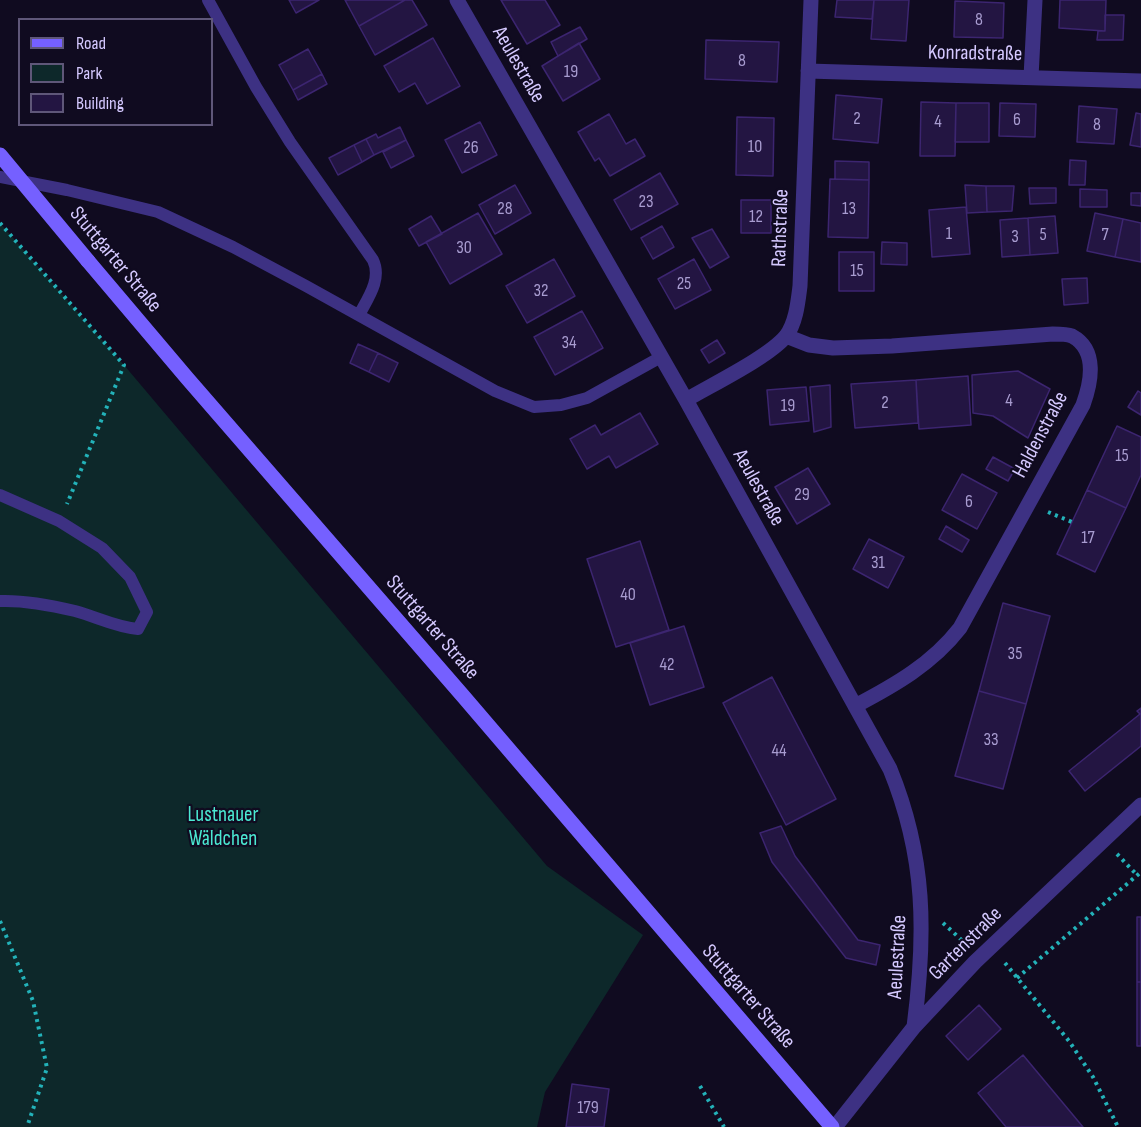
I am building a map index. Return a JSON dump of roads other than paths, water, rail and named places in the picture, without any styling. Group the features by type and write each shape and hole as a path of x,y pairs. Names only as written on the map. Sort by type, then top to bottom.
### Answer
{"main road":[{"name":"Stuttgarter Straße","path":"0,155 187,378 834,1127"}],"street":[{"name":"Aeulestraße","path":"457,0 686,400 890,769 902,799 913,845 922,904 922,955 914,1027"},
{"name":"Rathstraße","path":"786,336 796,312 800,286 811,0"},
{"path":"1031,76 1035,0"},
{"name":"Konradstraße","path":"808,71 1141,81"},
{"name":"Haldenstraße","path":"786,336 808,345 833,348 1053,334 1070,335 1081,344 1088,356 1092,374 1083,405 960,628 947,644 903,680 855,706"},
{"path":"686,400 767,352 786,336"},
{"name":"Gartenstraße","path":"834,1127 914,1027 980,957 1141,805"}],"lane":[{"path":"208,0 256,87 290,142 370,254 377,268 376,282 359,315"},
{"path":"0,177 158,212 233,248 495,391 534,407 561,405 587,398 661,357"},
{"path":"0,495 59,521 102,548 130,577 147,612 138,628 121,627 76,611 21,600 0,602"}],"park label":[{"name":"Lustnauer Wäldchen","path":"223,828"}]}
